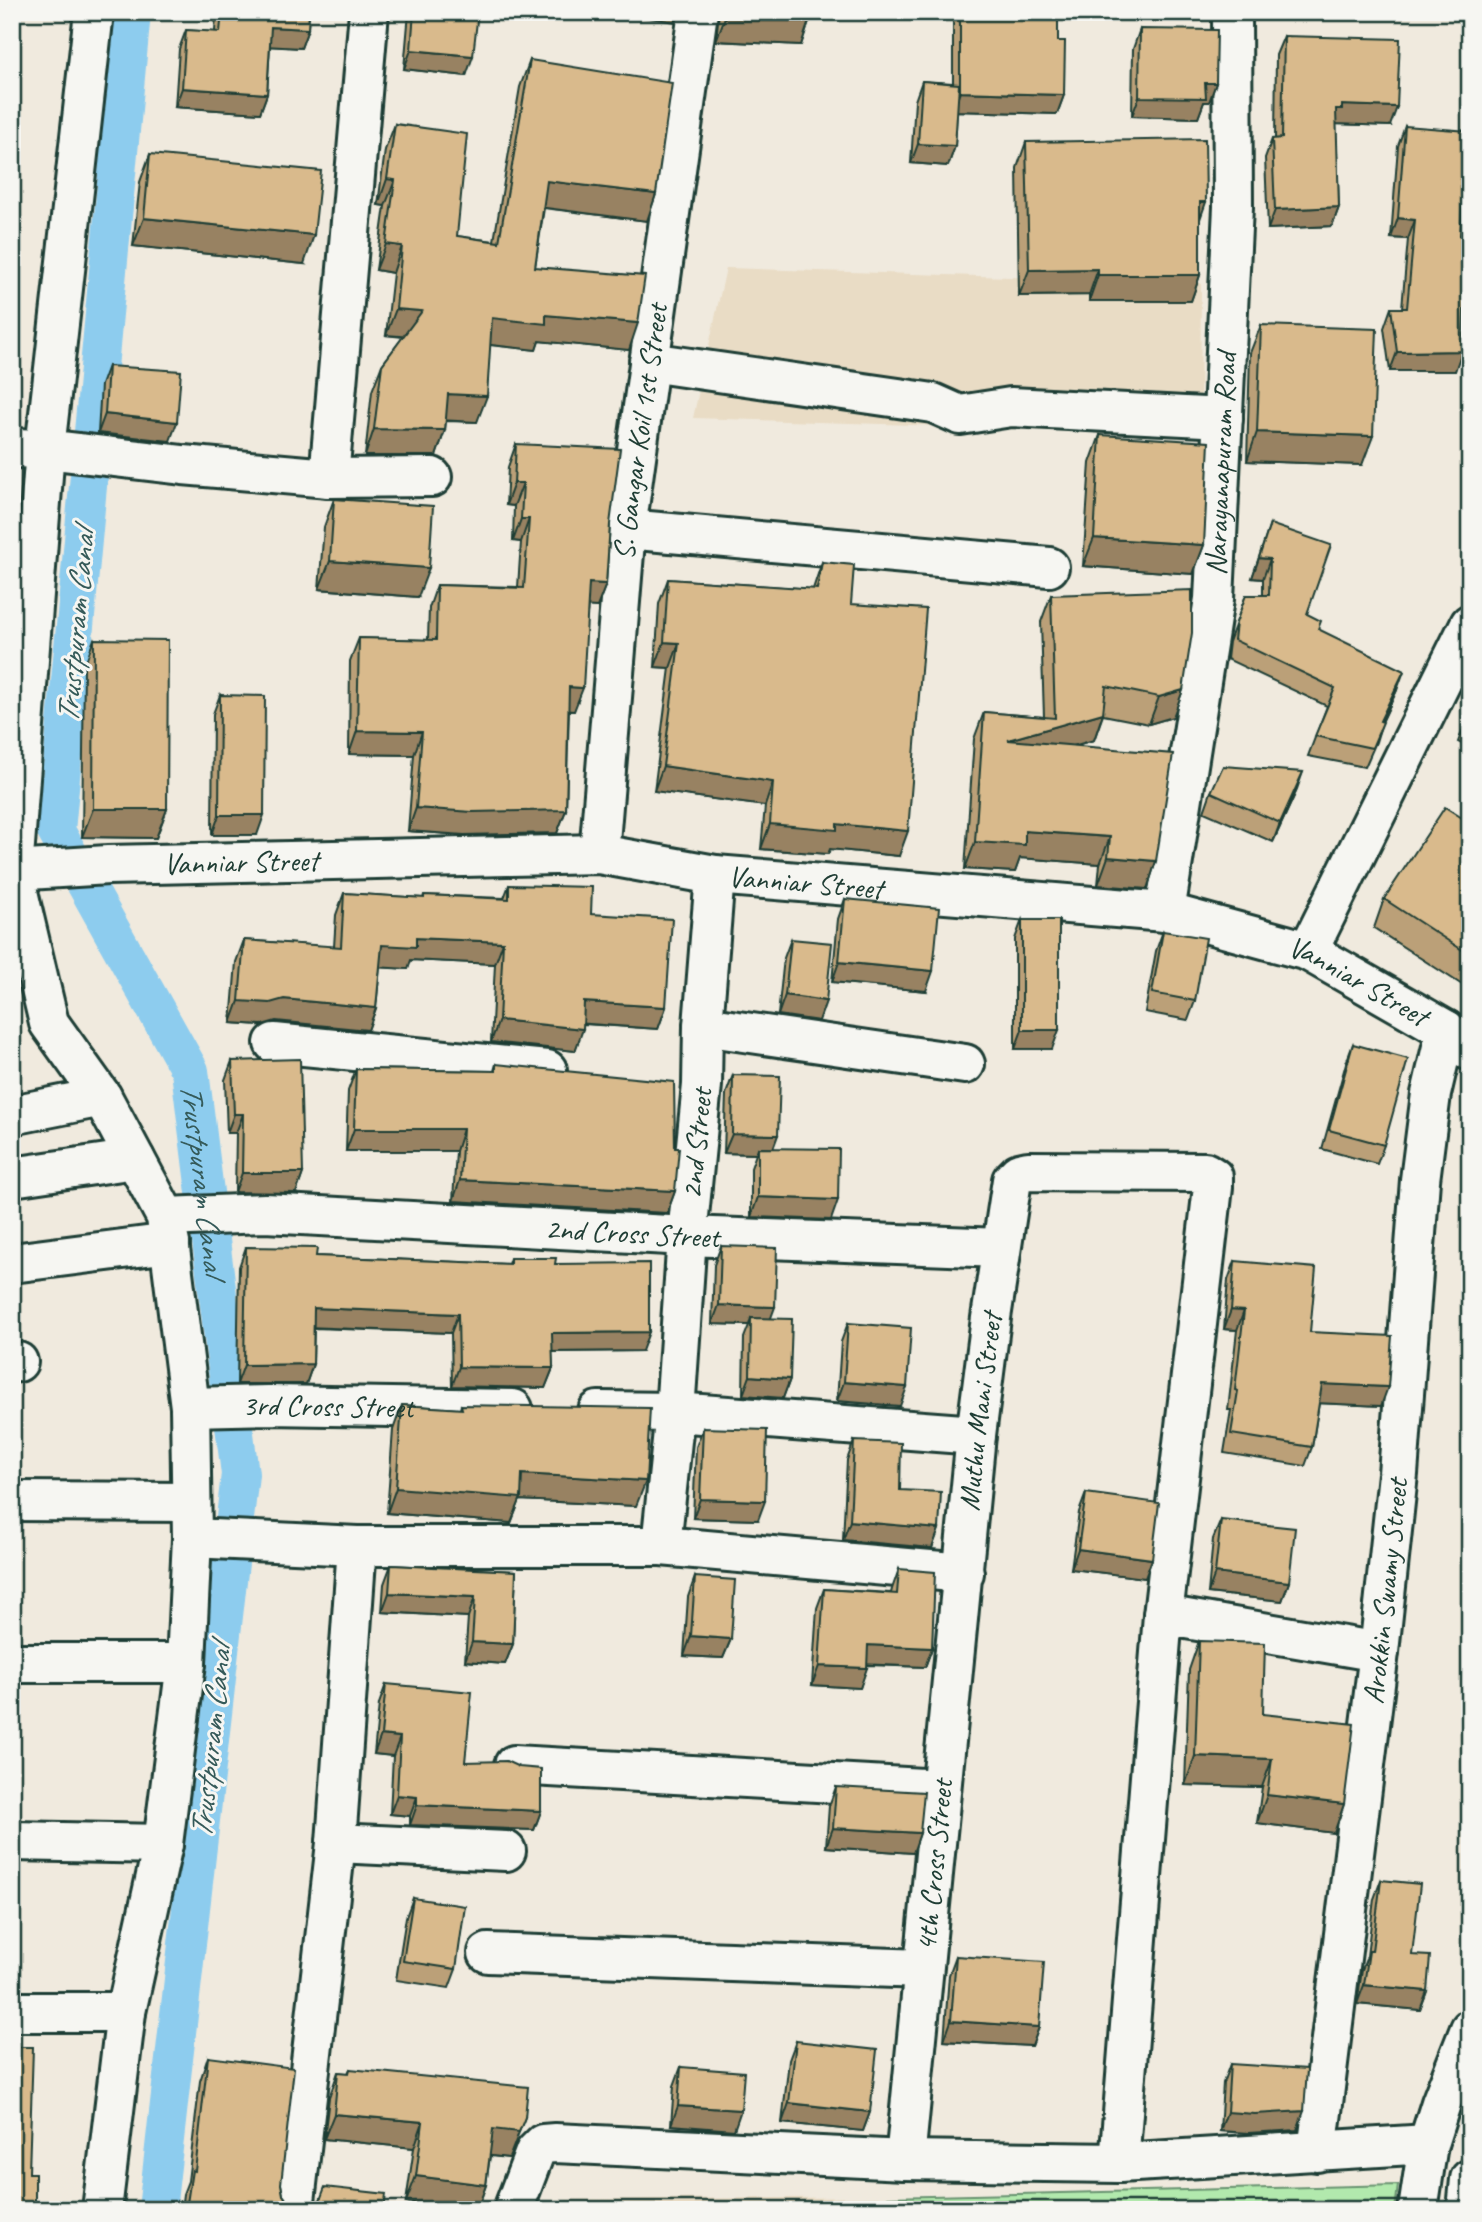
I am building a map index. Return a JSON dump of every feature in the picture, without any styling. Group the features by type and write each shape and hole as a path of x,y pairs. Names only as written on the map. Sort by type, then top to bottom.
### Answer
{"street":[{"path":"94,12 29,448 12,871 49,1023 102,1097 168,1230 190,1407 192,1520 186,1663 163,1844 126,2012 102,2210"},
{"path":"329,478 369,12"},
{"name":"S. Gangar Koil 1st Street","path":"599,853 626,530 698,12"},
{"name":"Narayanapuram Road","path":"1164,912 1214,599 1233,207 1231,12"},
{"path":"649,362 933,403 960,415 1011,407 1223,418"},
{"path":"29,448 329,478 432,477"},
{"path":"626,530 1049,567"},
{"path":"1308,951 1470,624"},
{"name":"Vanniar Street","path":"12,871 108,864 599,853 715,875 1164,912 1308,951 1458,1041"},
{"name":"2nd Street","path":"661,1546 675,1412 687,1236 688,1084 703,1026 715,875"},
{"path":"703,1026 965,1064"},
{"name":"Arokkin Swamy Street","path":"1317,2152 1379,1652 1398,1474 1420,1181 1431,1094 1458,1041"},
{"path":"274,1043 578,1073"},
{"path":"12,1115 102,1097"},
{"path":"12,1177 135,1159"},
{"name":"Muthu Mani Street","path":"964,1573 976,1435 1012,1180 1018,1173 1028,1171 1205,1172 1213,1177 1163,1615"},
{"name":"2nd Cross Street","path":"12,1263 168,1230 265,1213 687,1236 1001,1248"},
{"name":"3rd Cross Street","path":"190,1407 269,1405 675,1412 976,1435"},
{"path":"12,1501 192,1520 291,1542 357,1546 661,1546 964,1573"},
{"path":"294,2210 336,1843 357,1546"},
{"name":"4th Cross Street","path":"905,2160 922,1969 964,1573"},
{"path":"1119,2163 1163,1615 1379,1652"},
{"path":"12,1663 186,1663"},
{"path":"514,1765 942,1789"},
{"path":"12,1841 163,1844"},
{"path":"336,1843 506,1851"},
{"path":"488,1952 922,1969"},
{"path":"12,2012 126,2012"},
{"path":"1419,2210 1428,2144 1470,2029"},
{"path":"513,2210 535,2152 543,2144 905,2160 1119,2163 1428,2144"},
{"path":"1467,2210 1470,2179"}],"shaded area":[{"path":"726,268 1201,283 1200,434 693,418"},
{"path":"1398,2185 1395,2210 563,2210 565,2200 888,2197"}],"green space":[{"path":"1398,2185 1395,2210 887,2210 888,2197"}],"building":[{"path":"222,12 309,12 308,29 271,27 267,94 182,88 186,30 220,32"},
{"path":"414,12 478,12 473,56 411,50"},
{"path":"725,12 810,12 809,21 725,17"},
{"path":"960,12 1058,12 1058,41 1065,41 1064,95 960,92"},
{"path":"1140,29 1217,30 1216,83 1205,83 1206,98 1139,97"},
{"path":"1284,36 1400,39 1397,107 1342,105 1342,109 1336,109 1339,207 1275,210 1272,139 1282,138"},
{"path":"530,60 672,83 656,194 547,181 535,267 645,276 638,323 546,315 546,324 492,318 487,396 448,394 445,430 374,429 382,365 422,311 396,309 402,246 386,244 395,180 387,179 395,124 467,134 457,236 499,242"},
{"path":"922,81 959,84 955,146 918,144"},
{"path":"1405,126 1468,131 1460,236 1470,236 1470,291 1465,290 1462,351 1397,352 1391,308 1407,308 1415,220 1398,218"},
{"path":"1205,139 1206,202 1200,202 1200,275 1098,275 1098,269 1029,270 1026,142"},
{"path":"150,154 321,171 314,235 144,218"},
{"path":"1261,325 1377,329 1373,436 1257,432"},
{"path":"108,366 181,371 177,422 105,414"},
{"path":"1100,435 1209,442 1204,545 1094,538"},
{"path":"516,444 620,449 610,524 606,584 589,583 583,688 569,687 566,810 472,812 416,808 422,732 357,731 359,638 436,640 437,585 524,588 529,519 521,519 523,483 514,483"},
{"path":"334,499 433,506 429,568 330,561"},
{"path":"1270,524 1331,545 1307,614 1321,621 1318,629 1404,671 1380,721 1383,722 1372,748 1315,736 1335,688 1234,640 1236,623 1246,595 1269,595 1270,559 1259,558"},
{"path":"822,562 854,565 851,604 926,609 908,831 837,824 837,830 770,824 773,782 663,766 679,643 664,642 668,579 817,589"},
{"path":"1192,590 1192,633 1183,690 1159,697 1106,686 1103,713 1008,740 1173,754 1156,861 1108,857 1110,837 1025,831 1025,845 975,842 984,712 1055,718 1051,595"},
{"path":"94,639 168,640 167,809 93,809"},
{"path":"220,695 265,696 264,815 219,815"},
{"path":"1223,766 1303,772 1280,823 1211,792"},
{"path":"1445,807 1470,823 1470,955 1384,899"},
{"path":"509,885 592,887 591,914 672,919 666,1007 584,1002 583,1029 499,1020 503,942 416,938 416,947 382,945 376,1008 284,999 270,1003 239,1001 244,940 341,947 344,893 509,899"},
{"path":"845,899 939,908 933,971 839,962"},
{"path":"1022,920 1059,920 1059,1030 1022,1030"},
{"path":"1163,931 1206,938 1195,1001 1152,993"},
{"path":"791,939 832,943 826,1001 785,995"},
{"path":"1353,1044 1408,1059 1384,1145 1329,1130"},
{"path":"300,1059 303,1173 242,1173 243,1114 234,1114 232,1061"},
{"path":"496,1064 674,1082 675,1148 679,1148 675,1191 460,1180 463,1129 354,1129 356,1069 496,1071"},
{"path":"733,1075 780,1076 778,1135 732,1134"},
{"path":"758,1148 839,1149 838,1200 758,1197"},
{"path":"721,1246 777,1248 775,1307 719,1305"},
{"path":"246,1247 317,1248 316,1256 510,1264 510,1258 556,1258 555,1264 649,1263 649,1332 552,1333 553,1368 459,1367 458,1314 314,1308 313,1364 244,1365"},
{"path":"1235,1261 1316,1268 1310,1332 1392,1336 1388,1387 1322,1384 1312,1447 1231,1434 1238,1391 1235,1390 1244,1311 1231,1310"},
{"path":"751,1318 792,1319 790,1379 750,1376"},
{"path":"848,1323 911,1328 907,1387 844,1382"},
{"path":"402,1405 462,1409 461,1405 650,1408 646,1481 522,1474 521,1498 396,1488"},
{"path":"703,1428 767,1430 765,1501 700,1499"},
{"path":"854,1441 901,1443 900,1490 941,1492 939,1529 850,1521"},
{"path":"1086,1493 1159,1503 1152,1559 1078,1549"},
{"path":"1221,1520 1295,1528 1289,1582 1215,1573"},
{"path":"391,1565 516,1571 513,1644 472,1642 475,1597 389,1593"},
{"path":"899,1569 935,1572 932,1648 868,1645 867,1668 819,1666 824,1589 897,1594"},
{"path":"695,1577 735,1580 731,1639 691,1636"},
{"path":"1199,1641 1265,1643 1263,1714 1354,1724 1344,1804 1267,1795 1272,1759 1195,1756"},
{"path":"386,1684 472,1692 465,1762 506,1761 519,1767 541,1769 541,1811 417,1805 417,1797 397,1795 400,1737 381,1735"},
{"path":"836,1787 924,1792 920,1833 833,1828"},
{"path":"1381,1880 1420,1884 1412,1955 1430,1956 1427,1991 1364,1985 1369,1951 1372,1951"},
{"path":"413,1898 465,1906 456,1969 403,1961"},
{"path":"956,1956 1044,1962 1039,2027 951,2021"},
{"path":"796,2041 877,2050 870,2112 789,2103"},
{"path":"12,2047 33,2047 29,2173 35,2173 35,2210 12,2210"},
{"path":"208,2057 294,2068 281,2184 283,2195 290,2204 301,2208 311,2206 320,2200 325,2187 386,2194 384,2210 186,2210 192,2170 195,2171"},
{"path":"1230,2064 1307,2069 1304,2111 1255,2114 1227,2112"},
{"path":"681,2067 744,2072 741,2110 678,2106"},
{"path":"350,2069 528,2087 525,2117 519,2132 493,2129 486,2185 416,2176 423,2122 334,2114 338,2072 349,2073"}],"waterway":[{"name":"Trustpuram Canal","path":"132,12 56,831 190,1071 240,1474 157,2210"}]}
